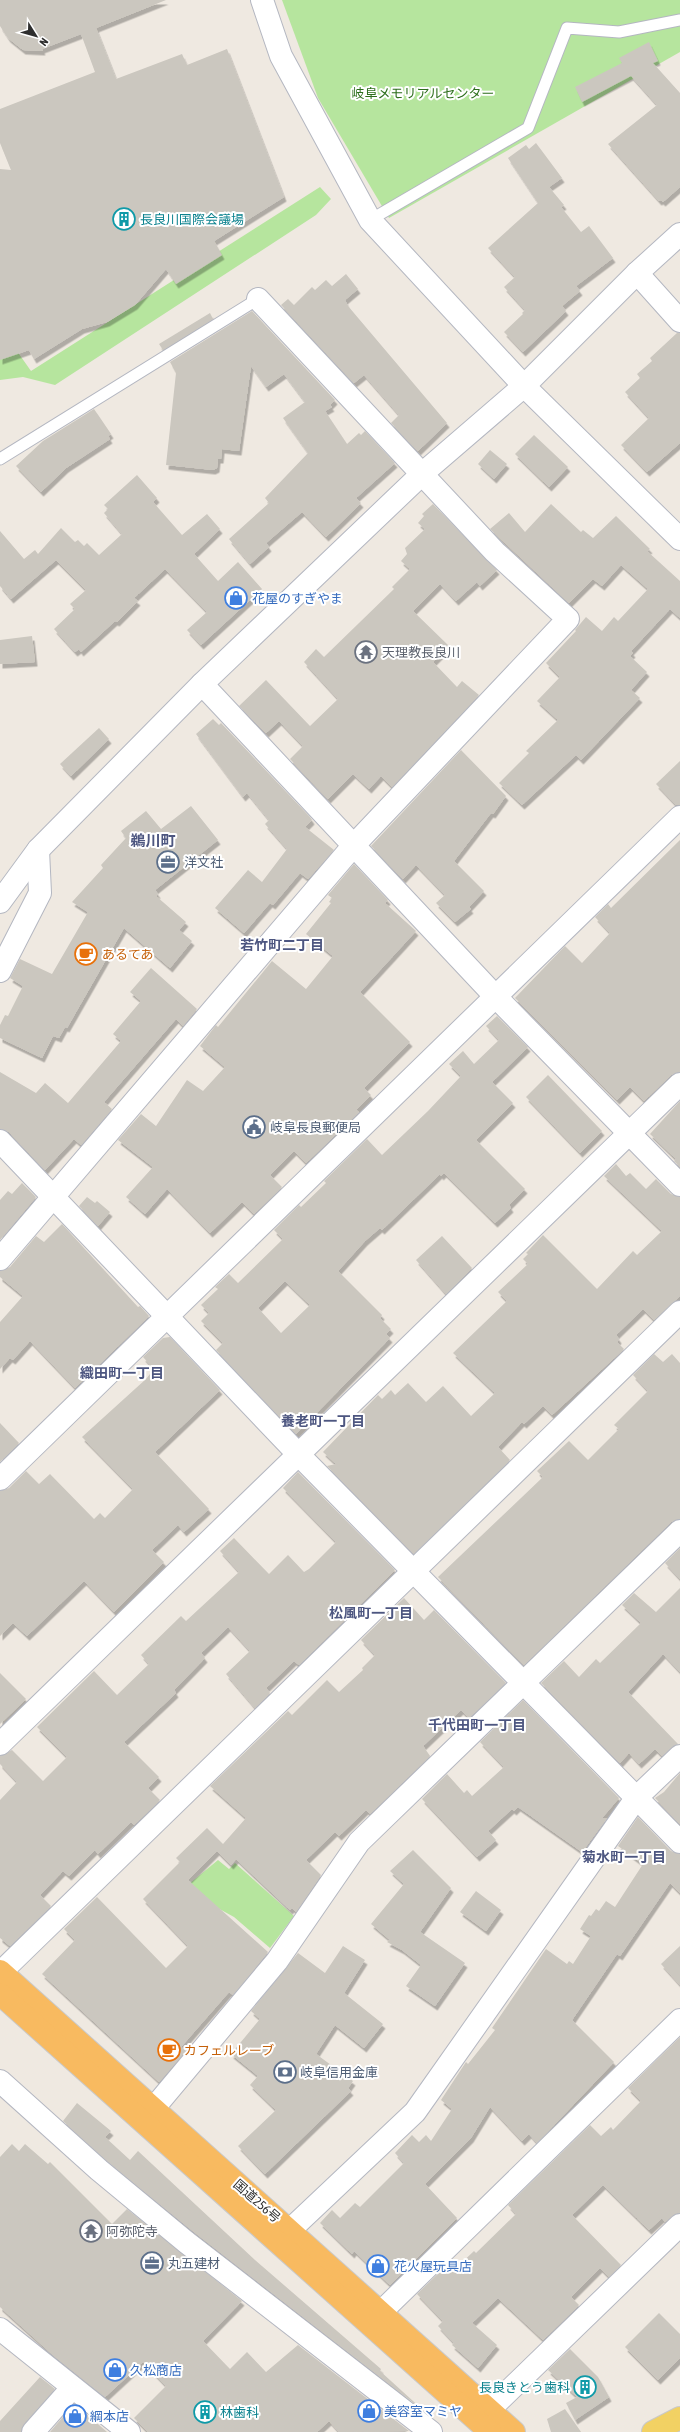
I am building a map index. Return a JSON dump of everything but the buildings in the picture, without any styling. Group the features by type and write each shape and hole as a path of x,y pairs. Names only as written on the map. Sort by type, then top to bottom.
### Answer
{"highway":[{"name":"国道256号","path":"1,1971 153,2110 381,2312 489,2424"},
{"name":"国道256号","path":"0,1994 489,2424 514,2432"}],"main road":[{"path":"652,2432 680,2418"}],"street":[{"path":"262,0 281,56 370,220 524,386 680,539"},
{"path":"0,902 38,850 202,684 423,474 524,386 636,273 680,234"},
{"path":"636,273 680,321"},
{"path":"0,1259 354,845 568,619 495,552 258,299"},
{"path":"202,684 495,996 628,1134 680,1185"},
{"path":"0,1479 167,1319 495,996 680,817"},
{"path":"0,971 40,893 38,850"},
{"path":"0,1744 680,1084"},
{"path":"0,1141 167,1319 680,1842"},
{"path":"1,1971 680,1312"},
{"path":"153,2110 277,1962 359,1842 525,1683 680,1531"},
{"path":"290,2230 415,2112 637,1797 680,1756"},
{"path":"381,2312 680,2020"},
{"path":"0,2081 99,2170 186,2242 431,2432"},
{"path":"489,2424 680,2225"},
{"path":"0,2329 129,2432"},
{"path":"33,2432 72,2388"}],"lane":[{"path":"370,220 528,128 567,28 619,32 680,20"},
{"path":"0,459 258,299"}],"green space":[{"name":"岐阜メモリアルセンター","path":"282,0 680,0 680,52 389,218 318,98"},
{"path":"320,187 331,199 316,215 55,385 23,377 0,380 0,327 31,371"},
{"path":"218,1860 229,1869 235,1863 294,1916 270,1948 234,1917 183,1889"}],"place":[{"name":"長良川国際会議場","path":"124,219"},
{"name":"花屋のすぎやま","path":"236,598"},
{"name":"天理教長良川","path":"366,652"},
{"name":"洋文社","path":"168,862"},
{"name":"あるてあ","path":"86,954"},
{"name":"岐阜長良郵便局","path":"254,1127"},
{"name":"カフェルレーブ","path":"169,2050"},
{"name":"岐阜信用金庫","path":"285,2072"},
{"name":"阿弥陀寺","path":"91,2231"},
{"name":"丸五建材","path":"152,2263"},
{"name":"花火屋玩具店","path":"378,2266"},
{"name":"久松商店","path":"115,2370"},
{"name":"長良きとう歯科","path":"585,2387"},
{"name":"美容室マミヤ","path":"369,2411"},
{"name":"林歯科","path":"205,2412"},
{"name":"綱本店","path":"75,2416"}],"district":[{"name":"鵜川町","path":"153,840"},
{"name":"若竹町二丁目","path":"282,945"},
{"name":"織田町一丁目","path":"122,1373"},
{"name":"養老町一丁目","path":"323,1421"},
{"name":"松風町一丁目","path":"371,1613"},
{"name":"千代田町一丁目","path":"477,1725"},
{"name":"菊水町一丁目","path":"624,1857"}]}
